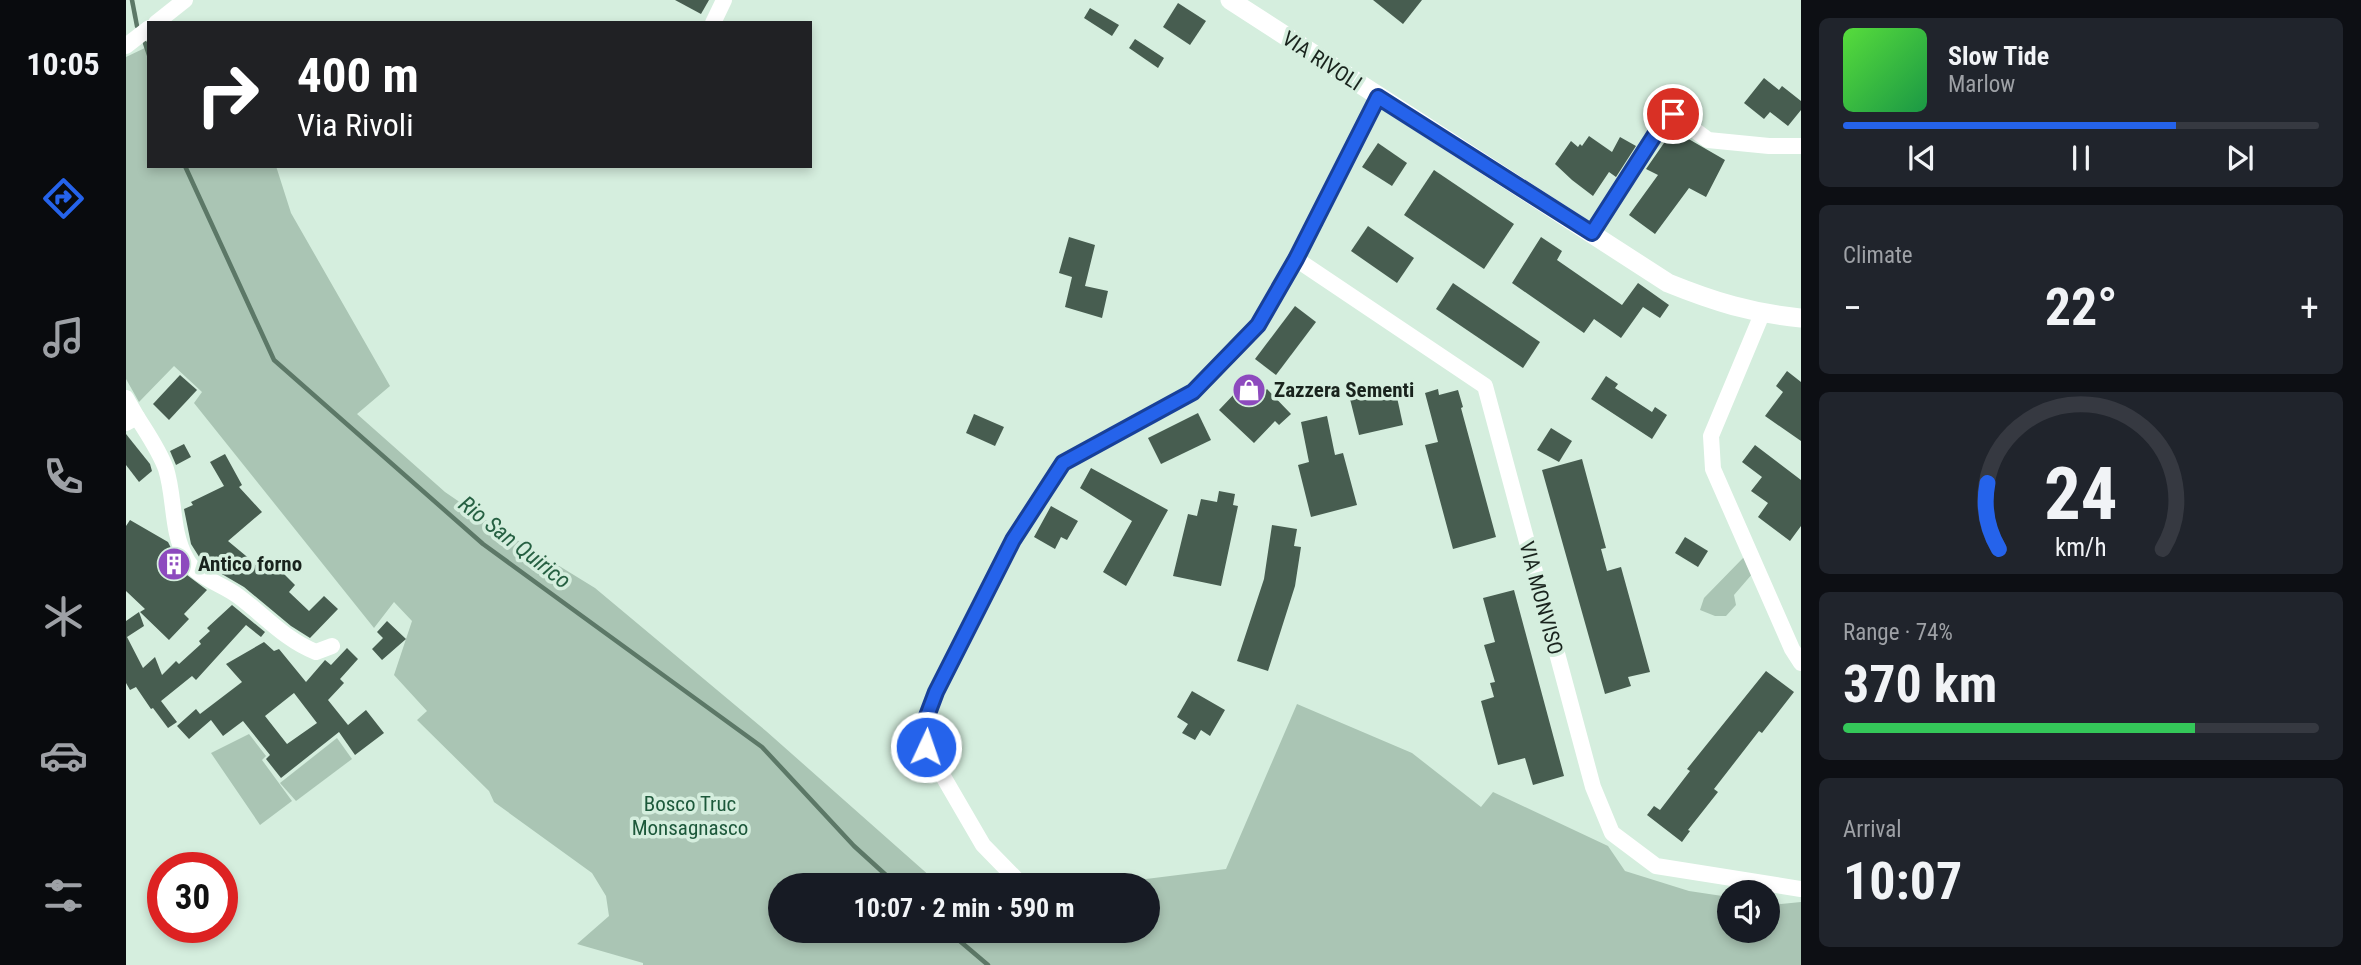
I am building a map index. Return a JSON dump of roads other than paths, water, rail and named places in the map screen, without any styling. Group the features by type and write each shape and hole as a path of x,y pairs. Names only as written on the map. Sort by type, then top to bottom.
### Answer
{"street":[{"path":"159,21 185,0"},
{"path":"714,21 724,0"},
{"name":"VIA RIVOLI","path":"1230,0 1668,283 1711,300 1762,314 1801,318"},
{"path":"126,46 147,30"},
{"path":"1010,873 983,845 926,747 927,716 936,692 1013,540 1063,463 1193,392 1258,325 1296,259 1378,97"},
{"path":"1592,233 1658,130 1673,114 1708,140 1801,146"},
{"name":"VIA MONVISO","path":"1296,259 1485,386 1592,787 1612,833 1656,866 1801,889"},
{"path":"1762,314 1711,436 1713,469 1792,649 1801,663"},
{"path":"126,398 131,420 159,453 166,470 186,559 212,582 237,595 302,646 316,652 332,646"}],"waterway":[{"name":"Rio San Quirico","path":"132,0 137,26"},
{"name":"Rio San Quirico","path":"145,43 147,49"},
{"name":"Rio San Quirico","path":"186,168 274,360 483,544 762,747 854,846 884,873"},
{"name":"Rio San Quirico","path":"962,943 988,965"}],"place":[{"name":"Zazzera Sementi","path":"1249,390"},
{"name":"Antico forno","path":"174,564"}],"park label":[{"name":"Bosco Truc Monsagnasco","path":"690,816"}]}
